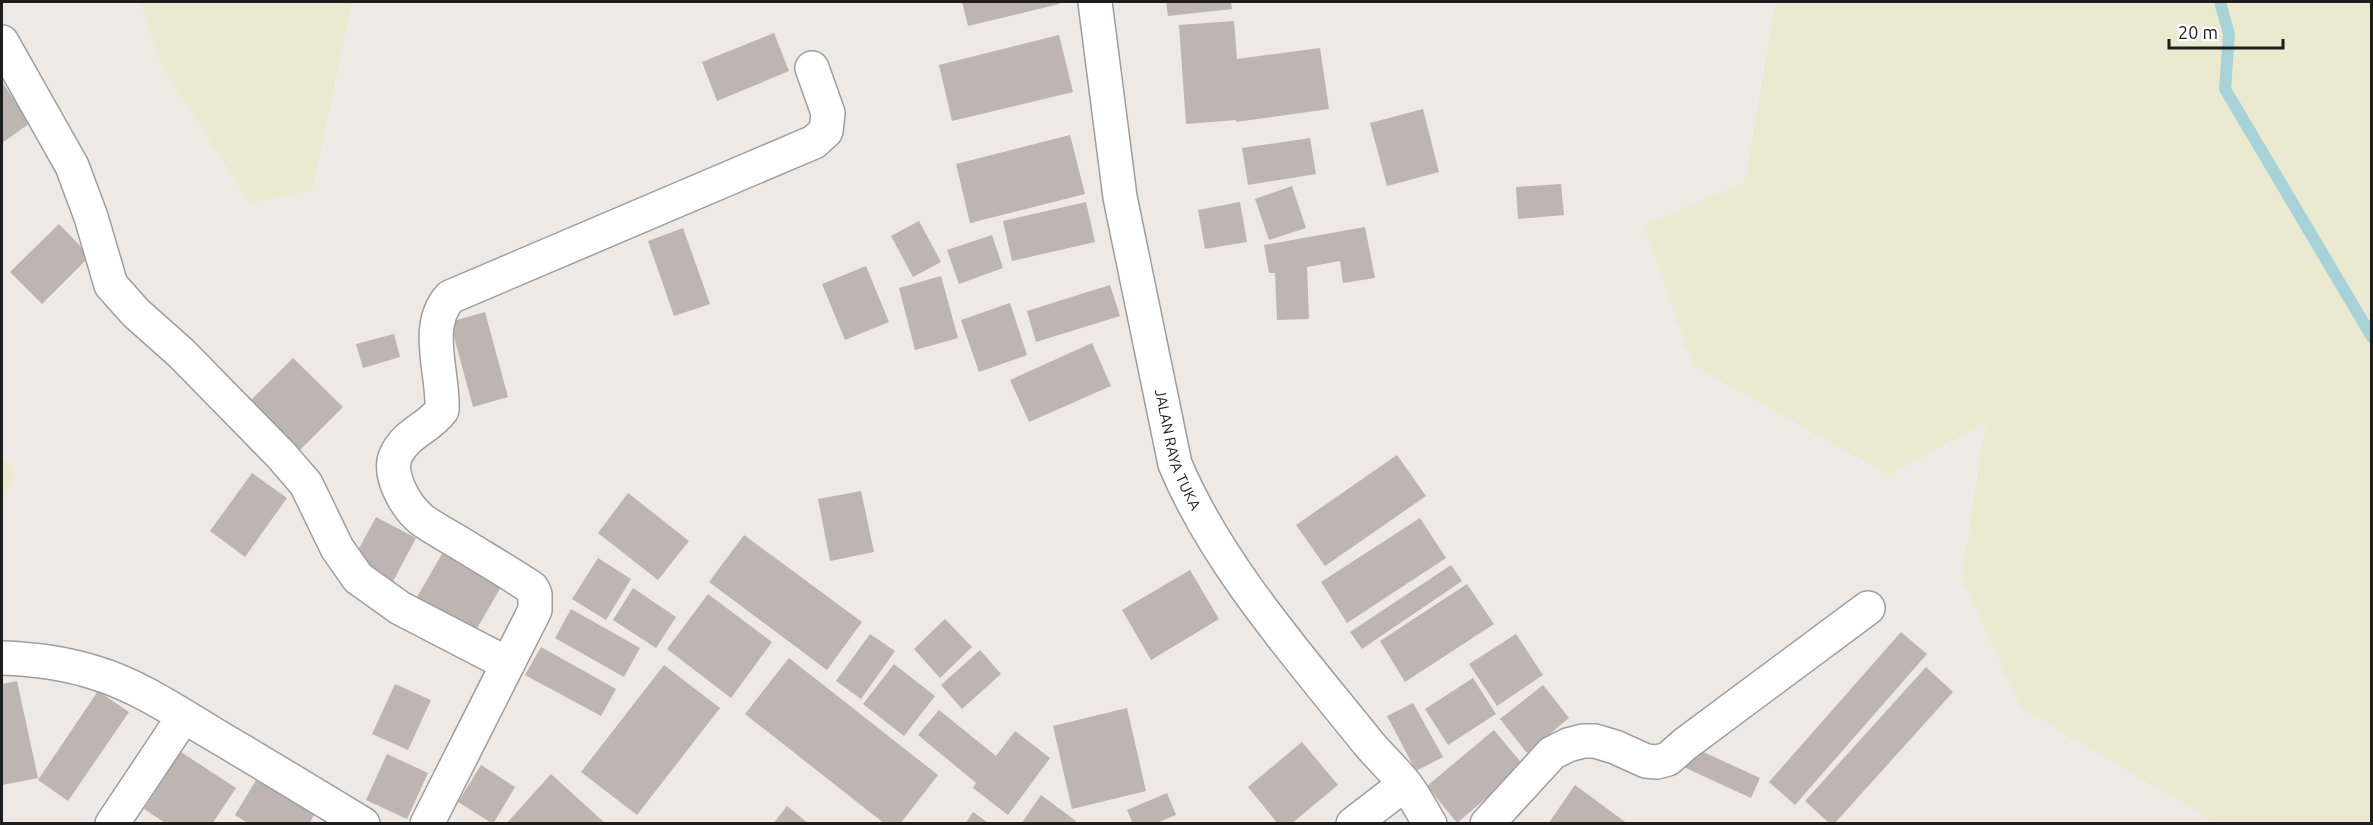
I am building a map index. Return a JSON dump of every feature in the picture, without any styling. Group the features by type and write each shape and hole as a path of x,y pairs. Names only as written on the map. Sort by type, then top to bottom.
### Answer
{"street":[{"name":"JALAN RAYA TUKA","path":"1095,2 1120,197 1175,464 1190,500 1215,543 1280,633 1372,747 1405,784 1431,824"},
{"path":"2,42 72,166 91,217 111,285 136,313 181,353 281,455 306,484 337,548 358,578 400,608 508,664"},
{"path":"427,824 535,610 535,594 532,588 422,520 404,498 394,468 394,461 403,444 410,436 436,418 442,410 436,333 438,316 450,297 814,142 826,131 828,113 812,68"},
{"path":"1487,824 1552,753 1568,745 1595,741 1646,761 1657,762 1668,759 1868,608"},
{"path":"2,658 37,659 99,674 184,716 363,824"},
{"path":"112,824 184,716"},
{"path":"1353,824 1405,784"}],"shaded area":[{"path":"140,2 352,2 312,190 250,203 162,66"},
{"path":"1776,2 2371,2 2371,823 2211,823 2210,819 2021,708 1962,578 1986,422 1889,475 1693,365 1644,225 1745,182"},
{"path":"2,454 16,473 2,503"}],"building":[{"path":"962,2 1058,2 1059,4 968,26"},
{"path":"1166,2 1231,2 1232,9 1168,16"},
{"path":"1234,21 1237,59 1320,48 1329,109 1236,122 1236,120 1186,124 1179,25"},
{"path":"774,33 789,71 717,101 702,62"},
{"path":"1059,35 1073,92 952,121 939,65"},
{"path":"2,82 30,123 2,143"},
{"path":"1423,109 1439,172 1387,186 1370,123"},
{"path":"1070,135 1085,194 970,223 956,164"},
{"path":"1310,138 1316,174 1248,185 1242,148"},
{"path":"1561,184 1564,215 1518,219 1516,187"},
{"path":"1292,186 1306,228 1269,240 1255,199"},
{"path":"1086,202 1095,242 1012,261 1003,221"},
{"path":"1240,202 1247,242 1205,249 1198,210"},
{"path":"919,221 941,262 913,277 891,236"},
{"path":"59,224 90,256 42,304 10,272"},
{"path":"1365,227 1375,278 1343,283 1340,261 1307,267 1309,319 1277,320 1275,273 1269,273 1264,245"},
{"path":"683,228 710,304 674,316 648,241"},
{"path":"992,235 1003,268 959,284 947,250"},
{"path":"866,266 889,322 845,340 822,284"},
{"path":"941,276 958,338 915,350 899,288"},
{"path":"1110,285 1120,316 1036,342 1027,311"},
{"path":"1010,303 1027,355 979,372 961,320"},
{"path":"485,312 508,397 473,407 450,322"},
{"path":"394,334 400,357 363,368 356,344"},
{"path":"1092,343 1111,386 1029,422 1010,380"},
{"path":"293,358 343,407 300,450 251,400"},
{"path":"1397,455 1426,496 1325,566 1296,525"},
{"path":"252,473 287,498 245,557 210,531"},
{"path":"861,491 874,552 830,561 818,499"},
{"path":"628,493 689,541 658,580 598,533"},
{"path":"376,517 416,538 391,585 351,563"},
{"path":"1420,518 1446,558 1347,623 1321,582"},
{"path":"744,535 862,622 827,670 709,582"},
{"path":"446,547 505,580 472,637 413,604"},
{"path":"598,558 631,579 606,620 572,599"},
{"path":"1451,565 1462,581 1362,649 1350,632"},
{"path":"1190,570 1219,619 1151,660 1122,610"},
{"path":"1467,584 1494,624 1405,682 1380,641"},
{"path":"633,588 676,617 656,648 613,620"},
{"path":"708,594 772,642 731,698 667,649"},
{"path":"571,609 640,648 624,677 555,638"},
{"path":"945,619 972,647 940,678 914,649"},
{"path":"1901,632 1927,654 1795,805 1769,782"},
{"path":"870,634 895,651 861,699 836,681"},
{"path":"1516,634 1543,675 1497,706 1469,664"},
{"path":"541,647 616,689 601,716 525,675"},
{"path":"980,650 1001,674 962,709 941,685"},
{"path":"789,658 938,775 900,824 885,824 745,714"},
{"path":"894,664 935,696 904,736 863,704"},
{"path":"664,665 720,708 637,815 581,772"},
{"path":"1926,667 1953,692 1834,824 1830,824 1805,801"},
{"path":"1473,678 1496,714 1448,745 1425,709"},
{"path":"17,681 38,778 2,785 2,684"},
{"path":"395,684 431,700 408,750 372,734"},
{"path":"1543,685 1569,718 1527,753 1500,719"},
{"path":"98,691 129,712 68,801 38,780"},
{"path":"1413,703 1443,757 1416,771 1387,716"},
{"path":"1127,708 1146,791 1072,809 1053,726"},
{"path":"939,710 996,756 1015,731 1050,758 1008,815 973,788 976,783 918,735"},
{"path":"1494,730 1524,766 1457,823 1427,786"},
{"path":"1302,742 1338,785 1291,824 1278,824 1248,787"},
{"path":"1686,744 1760,778 1751,798 1677,764"},
{"path":"181,752 236,788 212,824 167,824 144,809"},
{"path":"387,754 428,773 407,819 366,800"},
{"path":"481,765 515,787 493,824 458,802"},
{"path":"551,774 606,824 506,824"},
{"path":"256,780 314,815 309,824 249,824 235,815"},
{"path":"1575,785 1628,824 1548,824"},
{"path":"1167,793 1176,815 1154,824 1133,824 1127,810"},
{"path":"1041,795 1076,821 1074,824 1021,824"},
{"path":"787,806 809,824 773,824"},
{"path":"973,812 990,824 965,824"}],"waterway":[{"path":"2220,2 2229,34 2225,89 2372,337"}]}
